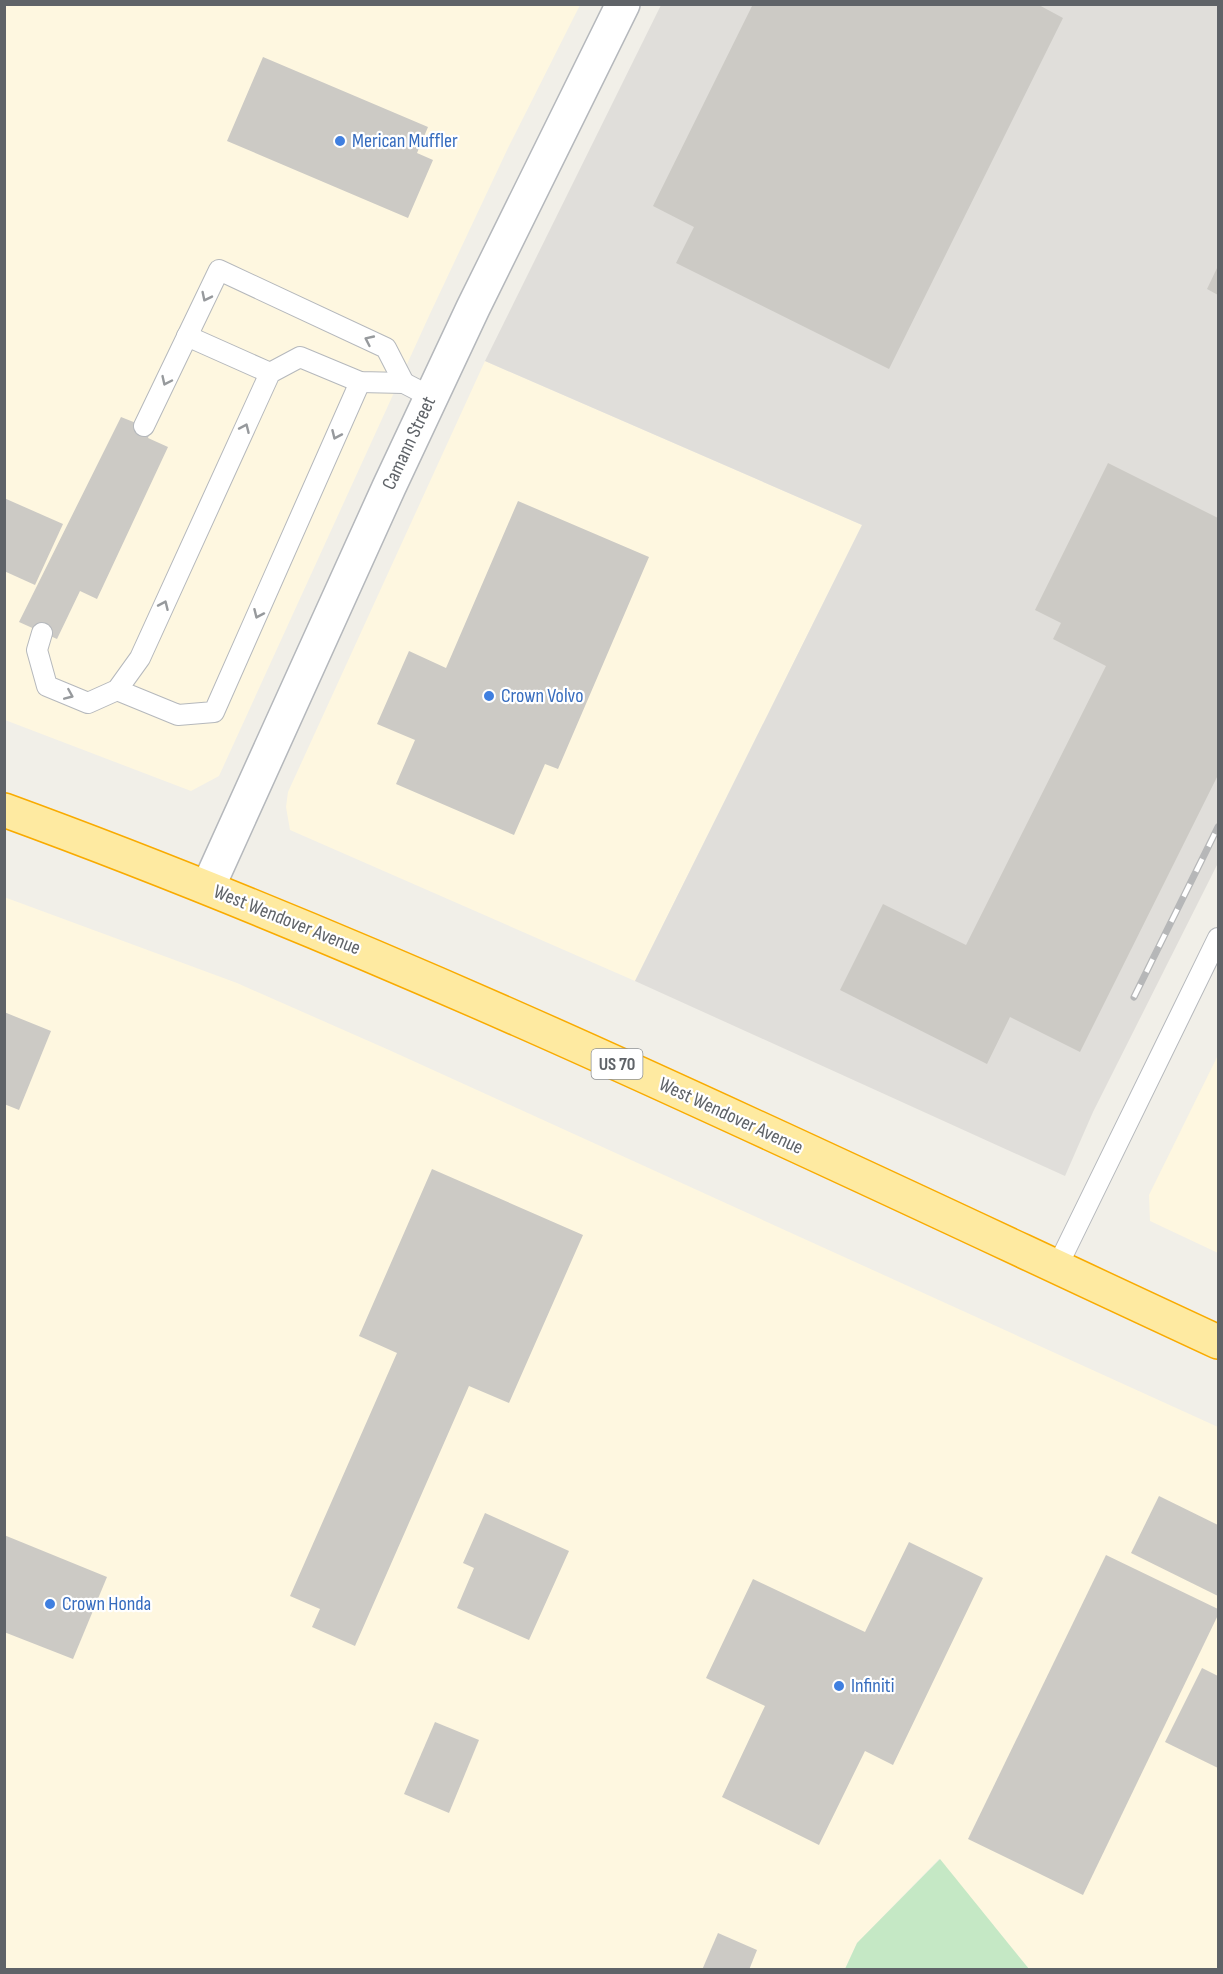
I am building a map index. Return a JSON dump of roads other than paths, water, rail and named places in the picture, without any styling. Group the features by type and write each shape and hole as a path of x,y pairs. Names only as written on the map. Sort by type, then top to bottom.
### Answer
{"highway":[{"name":"West Wendover Avenue","path":"4,810 207,887 486,1005 744,1121 1218,1342"}],"street":[{"name":"Camann Street","path":"207,887 417,390 481,291 623,4"}],"lane":[{"path":"144,426 219,270 386,348 417,390"},
{"path":"187,336 270,373"},
{"path":"42,633 37,650 47,686 88,703 117,690 140,658 270,373 300,357 360,382 417,390"},
{"path":"117,690 178,715 214,712 360,382"},
{"path":"1057,1267 1218,938"}],"railway":[{"path":"1134,997 1218,827"}],"place":[{"name":"Merican Muffler","path":"340,141"},
{"name":"Crown Volvo","path":"489,696"},
{"name":"Crown Honda","path":"50,1604"},
{"name":"Infiniti","path":"839,1686"}]}
